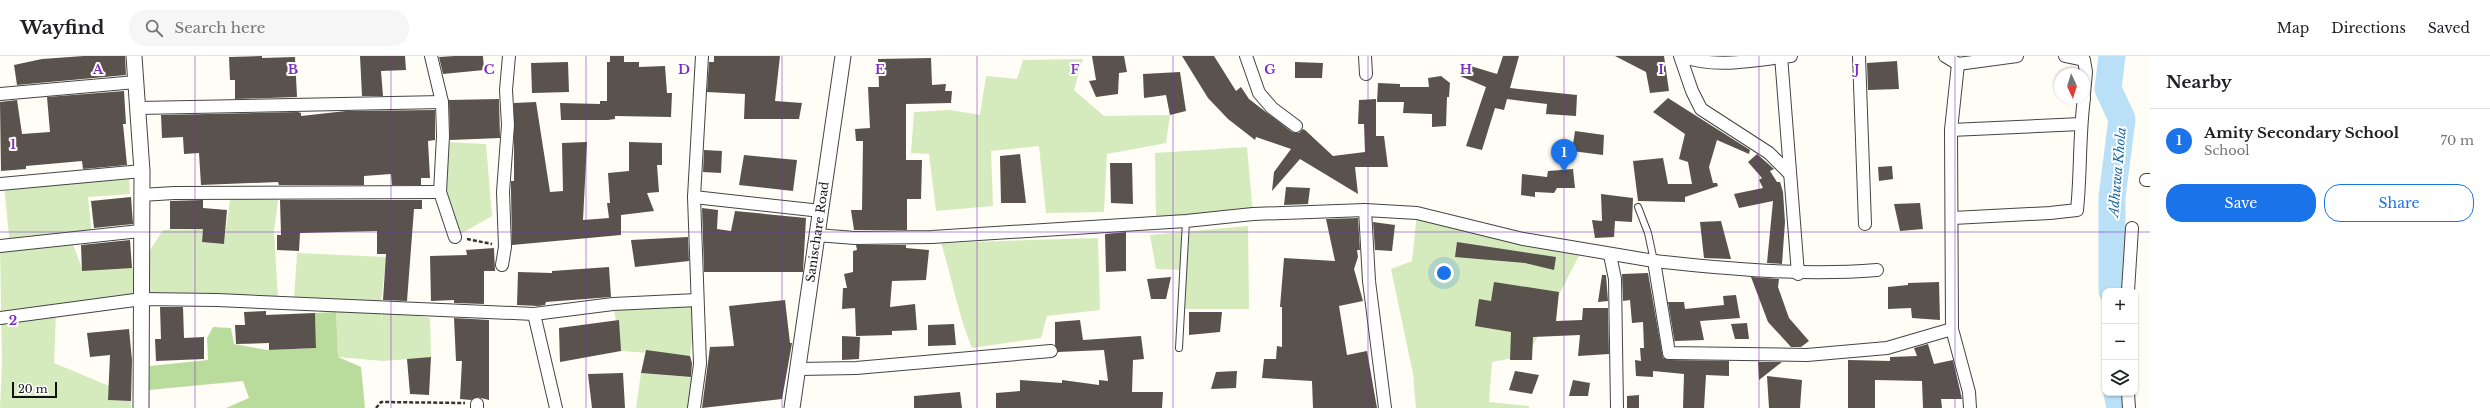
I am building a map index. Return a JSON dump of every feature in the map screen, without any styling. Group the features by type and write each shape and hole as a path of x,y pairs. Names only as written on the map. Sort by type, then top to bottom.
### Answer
{"street":[{"path":"134,56 139,108 142,171 140,231 142,299 141,408"},
{"path":"430,56 442,102 440,192 455,237"},
{"path":"502,266 505,247 503,192 508,125 506,90 509,56"},
{"path":"694,408 700,364 694,198 702,56"},
{"name":"Sanischare Road","path":"792,408 799,369 816,235 821,211 843,56"},
{"path":"1246,56 1259,94 1272,108 1296,126"},
{"path":"1365,56 1366,74"},
{"path":"1681,56 1694,61 1724,64 1784,56 1790,174 1798,274"},
{"path":"1681,56 1692,91 1701,109 1769,153 1790,174"},
{"path":"1859,56 1864,224"},
{"path":"1945,56 1958,64 2017,56"},
{"path":"2065,56 2084,60 2085,68"},
{"path":"1958,64 1951,130 1954,218 1952,329 1969,392 1970,408"},
{"path":"0,94 136,82"},
{"path":"139,108 442,102"},
{"path":"1954,218 2050,213 2077,210 2080,182 2081,124 2083,104"},
{"path":"1951,130 2081,124"},
{"path":"0,184 142,171"},
{"path":"141,195 174,193 440,192"},
{"path":"694,198 821,211"},
{"path":"816,235 855,238 932,237 1186,222 1253,214 1365,210 1417,213 1523,239 1583,248 1610,255 1654,261 1798,274 1877,270"},
{"path":"1365,210 1369,281 1385,408"},
{"path":"2128,288 2132,228"},
{"path":"0,246 140,231"},
{"path":"1610,255 1615,279 1618,408"},
{"path":"1654,261 1669,353 1807,355 1887,348 1952,329"},
{"path":"0,318 142,299 217,300 534,314 613,304 698,300"},
{"path":"534,314 556,408"},
{"path":"799,369 856,368 1051,351"},
{"path":"2128,396 2129,408"}],"lane":[{"path":"1638,207 1648,234 1654,261"},
{"path":"1179,348 1186,222"}],"path":[{"path":"455,237 505,247"},
{"path":"376,408 381,402 477,406"}],"green space":[{"path":"1083,59 1074,90 1104,116 1170,115 1166,143 1107,154 1104,212 1046,213 1039,146 991,151 993,206 936,211 929,154 911,153 914,112 950,110 980,115 986,76 1017,79 1023,60"},
{"path":"444,142 486,144 492,216 455,237 443,191"},
{"path":"1247,147 1253,214 1156,222 1155,153"},
{"path":"129,174 130,194 88,197 92,236 71,239 83,271 121,265 132,268 140,266 163,230 203,229 202,242 224,244 231,193 279,193 274,231 278,298 142,299 56,311 54,363 109,386 108,400 131,401 131,408 0,408 2,364 0,246 10,245 4,186"},
{"path":"1417,213 1583,248 1528,355 1492,362 1489,402 1529,406 1529,408 1416,408 1413,374 1391,269 1412,261"},
{"path":"1248,226 1249,309 1178,309 1184,270 1156,269 1150,235"},
{"path":"1098,238 1100,310 1047,316 1041,338 972,348 963,322 941,243"},
{"path":"297,253 386,257 381,303 294,299"},
{"path":"697,300 690,356 621,351 613,304"},
{"path":"381,309 382,327 382,309 430,318 431,357 383,361 338,357 336,312"},
{"path":"336,312 338,357 361,367 365,408 226,408 249,398 243,381 149,390 150,366 208,360 207,338 213,327 231,328 234,344 267,350 316,348 315,313"},
{"path":"641,373 698,378 694,408 636,408"}],"building":[{"path":"84,56 125,56 126,75 17,85 14,65 42,59"},
{"path":"262,56 262,58 295,57 297,97 235,99 235,80 230,80 229,57"},
{"path":"360,56 405,56 406,70 381,71 383,96 362,96"},
{"path":"483,56 484,70 443,74 439,57"},
{"path":"610,56 624,56 624,62 639,62 639,67 665,66 667,93 672,93 671,117 615,116 615,119 608,120 561,120 560,103 600,104 600,101 607,101 607,62 610,62"},
{"path":"714,56 780,56 775,101 802,103 799,119 744,119 745,94 707,92 709,62 714,62"},
{"path":"1092,56 1124,56 1127,72 1119,73 1118,94 1096,97 1089,81 1096,80"},
{"path":"1182,56 1214,56 1236,91 1241,87 1249,99 1292,132 1299,133 1303,129 1305,130 1333,156 1365,152 1364,124 1358,124 1359,100 1376,99 1376,136 1384,136 1388,167 1355,167 1358,194 1300,159 1272,191 1274,172 1291,149 1256,137 1255,140 1228,119 1208,98"},
{"path":"1503,56 1519,56 1510,88 1577,95 1576,116 1546,114 1547,104 1507,99 1504,110 1495,108 1482,150 1466,146 1486,87 1460,76 1464,64 1497,74"},
{"path":"1615,56 1664,56 1669,91 1650,93 1646,72"},
{"path":"931,58 932,85 946,84 945,91 952,91 951,103 906,104 906,160 922,160 921,199 907,199 907,230 854,230 851,210 862,210 863,141 856,141 855,129 870,128 868,87 879,87 878,59"},
{"path":"1897,61 1899,89 1868,90 1867,63"},
{"path":"568,62 569,92 532,93 531,63"},
{"path":"1295,62 1323,63 1322,78 1295,78"},
{"path":"1180,72 1186,111 1170,115 1166,95 1144,98 1143,74"},
{"path":"1441,76 1450,83 1449,97 1447,97 1446,126 1432,127 1432,114 1403,113 1404,102 1377,102 1378,83 1400,84 1400,87 1429,87 1428,78"},
{"path":"124,91 126,124 123,124 127,165 83,169 82,161 26,166 26,169 1,171 0,102 17,100 22,134 50,132 47,97"},
{"path":"1668,98 1750,150 1749,154 1717,140 1709,167 1713,183 1717,183 1718,186 1685,197 1685,202 1638,201 1633,161 1663,158 1668,184 1692,184 1688,162 1679,159 1685,134 1653,112"},
{"path":"499,99 500,138 450,140 449,100"},
{"path":"536,102 550,192 563,191 562,143 587,142 583,220 609,218 607,203 610,203 608,173 629,171 629,142 662,143 662,165 657,165 659,192 647,193 654,211 621,215 621,235 512,245 511,181 514,181 514,103"},
{"path":"435,110 435,140 428,141 430,178 421,178 421,185 392,185 391,174 364,176 364,185 279,185 278,182 201,185 199,153 184,154 183,137 162,138 161,115 298,112 301,113 301,116 346,111"},
{"path":"1575,131 1604,135 1603,155 1572,151"},
{"path":"704,150 722,151 721,173 703,172"},
{"path":"1020,154 1026,203 1001,203 1000,156"},
{"path":"1757,154 1774,169 1770,171 1777,182 1780,182 1783,192 1785,222 1782,264 1767,263 1773,201 1739,208 1734,194 1763,188 1759,180 1762,178 1748,162"},
{"path":"744,155 797,160 793,191 739,185"},
{"path":"1110,163 1132,163 1133,204 1111,203"},
{"path":"1892,166 1893,179 1879,181 1878,167"},
{"path":"1573,169 1575,188 1557,188 1554,193 1535,192 1535,197 1521,195 1522,174 1547,177 1548,171"},
{"path":"1286,187 1310,188 1308,204 1284,205"},
{"path":"1601,194 1633,198 1632,222 1615,221 1614,237 1595,238 1592,220 1602,221"},
{"path":"131,197 133,224 94,228 91,201"},
{"path":"203,200 203,208 227,210 224,244 202,242 203,229 170,229 170,201"},
{"path":"280,200 422,200 422,209 414,209 407,301 383,300 386,254 377,254 377,231 300,233 299,251 277,250 277,235 281,235"},
{"path":"1920,203 1923,229 1900,231 1894,204"},
{"path":"702,208 718,210 717,229 731,231 735,211 806,218 803,272 704,272"},
{"path":"1358,218 1360,250 1357,250 1358,257 1354,269 1363,301 1339,306 1347,355 1367,351 1377,408 1313,408 1312,381 1262,378 1264,359 1276,359 1277,346 1282,347 1282,307 1280,307 1284,258 1335,261 1326,219"},
{"path":"1721,221 1731,259 1704,258 1700,222"},
{"path":"1373,222 1395,225 1392,251 1375,250"},
{"path":"1126,232 1126,271 1106,272 1105,234"},
{"path":"688,237 689,261 635,267 631,240"},
{"path":"130,240 132,268 82,271 81,245"},
{"path":"1457,242 1556,257 1554,270 1525,263 1455,257"},
{"path":"856,245 906,245 906,248 929,250 926,280 892,281 890,307 915,304 917,330 892,331 892,335 856,336 855,308 842,309 843,288 847,288 844,274 853,272 853,251 857,250"},
{"path":"494,248 495,271 484,271 484,304 454,303 454,300 431,301 430,256 467,255 466,250"},
{"path":"609,267 611,297 546,302 545,305 538,306 517,305 518,272 552,273 552,271"},
{"path":"1648,273 1663,358 1669,360 1729,361 1729,376 1706,375 1704,408 1683,408 1684,374 1653,371 1653,377 1636,376 1635,360 1641,361 1640,348 1644,348 1643,322 1632,323 1630,300 1623,301 1622,274"},
{"path":"1602,275 1606,275 1608,301 1598,302"},
{"path":"1171,277 1166,299 1151,299 1147,279"},
{"path":"1751,277 1779,279 1778,287 1789,318 1809,341 1801,347 1791,347 1768,322"},
{"path":"1494,282 1559,292 1556,321 1582,320 1583,308 1608,308 1609,354 1578,356 1580,335 1533,337 1532,360 1510,360 1511,332 1475,326 1479,299 1491,301"},
{"path":"1939,282 1940,320 1912,318 1911,308 1888,309 1888,287 1908,285 1908,283"},
{"path":"1736,295 1740,318 1700,321 1704,340 1675,341 1675,344 1668,302 1684,302 1685,309 1724,305 1723,296"},
{"path":"785,300 790,343 792,343 782,399 702,408 710,347 734,346 729,306"},
{"path":"160,307 183,307 184,338 204,337 204,359 156,361 155,339 161,339"},
{"path":"266,311 266,315 315,313 316,348 269,350 269,343 236,344 235,325 245,325 244,312"},
{"path":"1189,312 1222,312 1220,332 1189,335"},
{"path":"454,318 489,320 489,400 477,397 471,400 460,399 462,361 456,361"},
{"path":"619,320 621,351 560,362 559,328"},
{"path":"1080,320 1083,340 1141,336 1144,359 1133,360 1132,392 1163,392 1162,408 996,408 996,393 1020,391 1020,380 1062,383 1062,380 1099,385 1099,380 1108,381 1104,350 1058,352 1055,345 1055,322"},
{"path":"1747,323 1749,339 1735,339 1731,324"},
{"path":"954,324 956,345 928,346 928,325"},
{"path":"129,329 132,360 131,401 108,400 110,355 90,357 87,333"},
{"path":"842,336 860,337 859,359 842,360"},
{"path":"1928,344 1934,364 1953,360 1962,399 1941,399 1942,408 1923,408 1922,381 1875,380 1875,408 1848,408 1848,360 1890,361 1890,357 1917,356 1914,348"},
{"path":"646,350 690,356 692,363 691,377 641,373"},
{"path":"431,357 429,395 410,394 407,359"},
{"path":"1758,362 1782,362 1759,380"},
{"path":"1237,371 1236,388 1211,389 1216,372"},
{"path":"1515,371 1539,375 1532,394 1509,390"},
{"path":"623,373 625,408 592,408 588,374"},
{"path":"1767,376 1802,380 1800,408 1769,408"},
{"path":"1573,380 1590,383 1588,396 1569,396"},
{"path":"960,392 962,408 914,408 914,396"},
{"path":"1639,395 1639,408 1627,408 1627,396"}],"waterway":[{"name":"Adhuwa Khola","path":"2112,56 2108,89 2122,119 2112,197 2112,288"},
{"name":"Adhuwa Khola","path":"2118,396 2120,408"}],"place":[{"name":"Amity Secondary School","path":"1564,172"}]}
